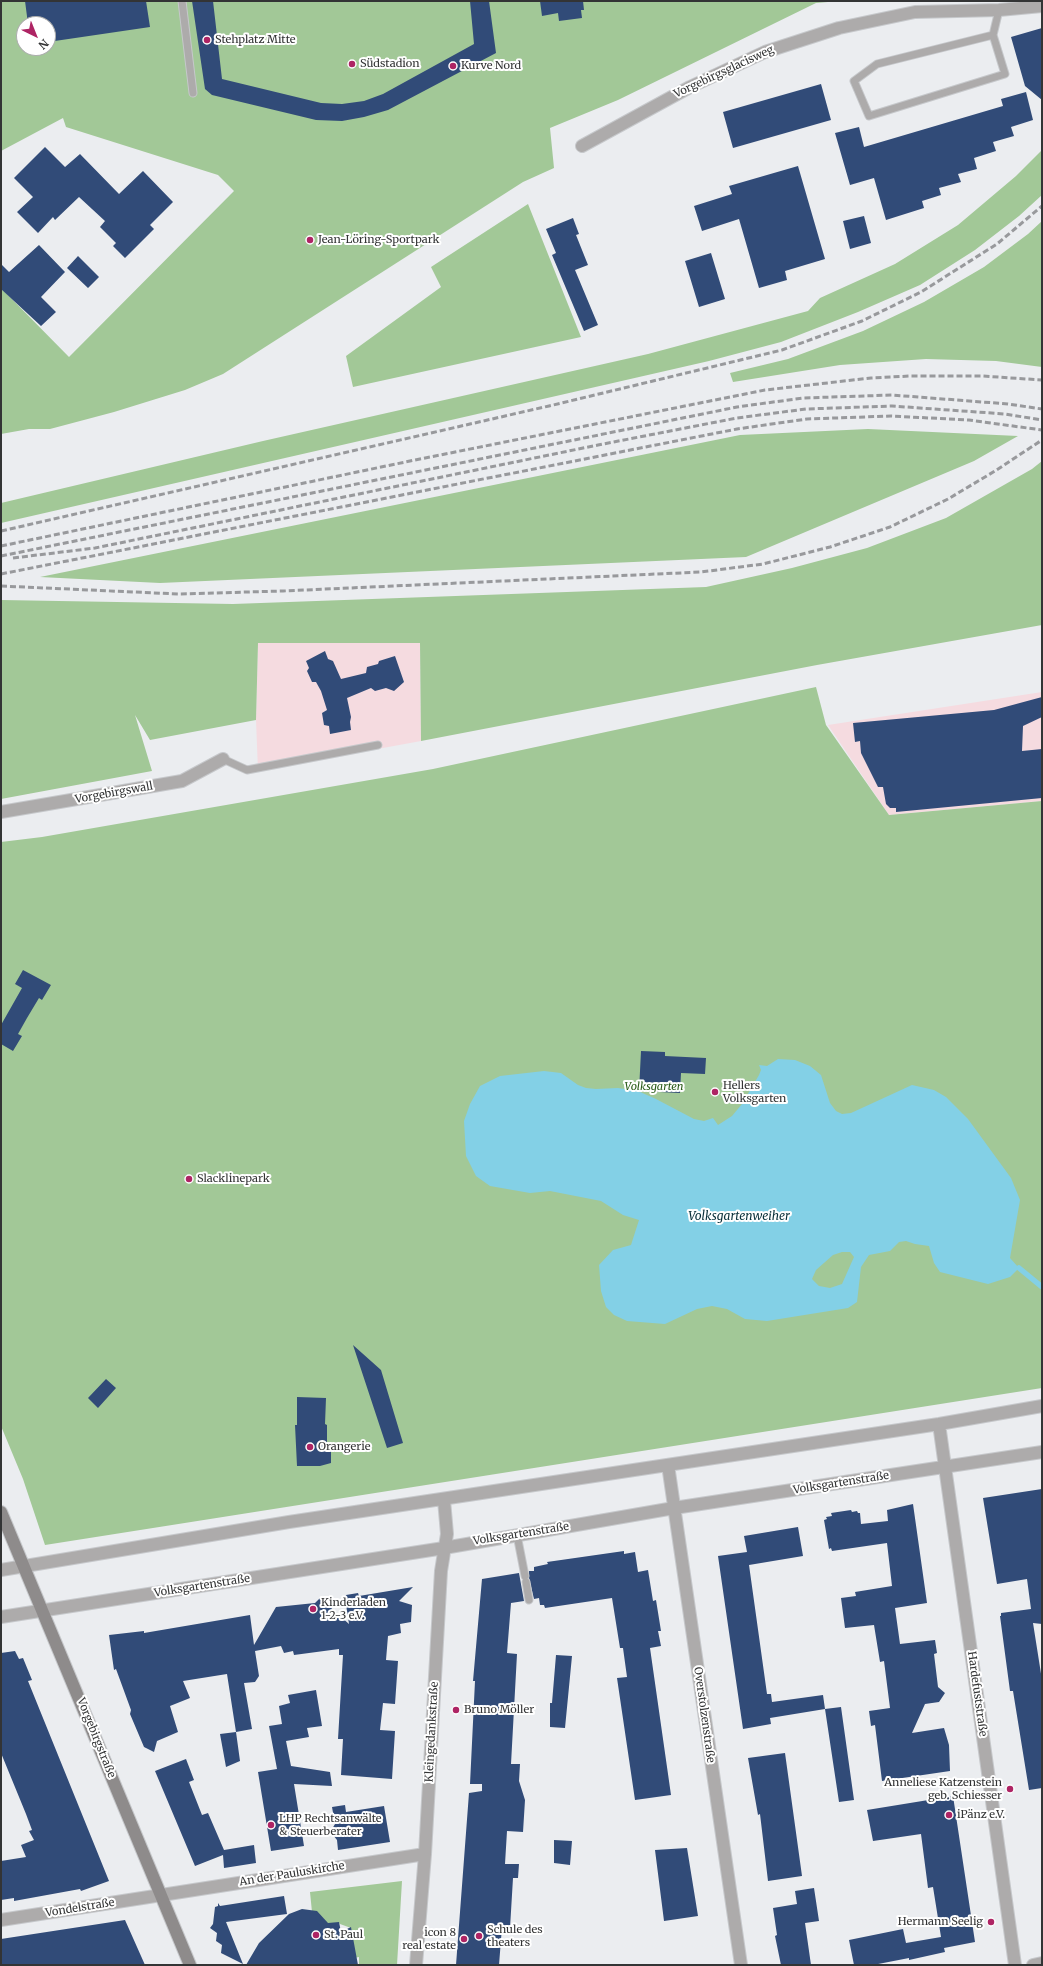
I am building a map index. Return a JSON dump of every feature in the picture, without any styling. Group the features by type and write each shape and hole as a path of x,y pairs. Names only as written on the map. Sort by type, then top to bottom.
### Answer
{"main road":[{"name":"Vorgebirgstraße","path":"1,1512 190,1965"}],"street":[{"name":"Vorgebirgsglacisweg","path":"582,146 690,87 766,52 839,28 915,12 999,10 1042,6"},
{"name":"Vorgebirgswall","path":"1,812 182,781 223,759"},
{"path":"1,1570 289,1522 444,1500 939,1424 1042,1406"},
{"name":"Hardefuststraße","path":"939,1424 1015,1965"},
{"name":"Volksgartenstraße","path":"1,1618 444,1548 674,1508 945,1468 1042,1452"},
{"name":"Overstolzenstraße","path":"668,1465 741,1965"},
{"name":"Kleingedankstraße","path":"416,1965 425,1854 441,1572 447,1521 444,1500"},
{"name":"An der Pauluskirche","path":"160,1895 425,1854"},
{"name":"Vondelstraße","path":"1,1920 160,1895"},
{"path":"1033,1965 1042,1963"}],"lane":[{"path":"182,1 194,92"},
{"path":"993,35 877,64 854,81 869,116 1005,74 993,35 999,10"},
{"path":"223,759 247,770 378,745"},
{"path":"517,1535 529,1600"}],"shaded area":[{"path":"258,643 420,643 421,741 258,771 256,720"},
{"path":"1042,692 1042,801 889,815 828,725"}],"green space":[{"name":"Jean-Löring-Sportpark","path":"1,1 840,1 816,3 618,100 550,128 554,168 523,182 223,374 185,390 114,412 50,429 29,429 1,434 1,288 69,357 234,191 218,175 66,127 63,118 1,151"},
{"path":"1042,150 1042,195 1019,216 975,250 920,285 858,312 781,342 709,361 1,523 1,503 263,441 648,354 808,311 820,298 895,264 958,225 1016,176"},
{"path":"528,204 581,337 353,387 346,356 441,287 431,267"},
{"path":"1042,221 1042,367 996,361 926,359 840,365 733,382 730,373 788,359 863,331 924,302 984,267 1028,234"},
{"path":"868,429 1018,436 974,461 746,557 160,583 40,577 740,435"},
{"path":"1042,461 1042,625 817,665 421,741 420,643 258,643 256,720 150,740 135,715 152,771 1,799 1,600 233,604 706,587 792,568 867,548 946,518 1032,469"},
{"name":"Volksgarten","path":"816,687 826,725 889,815 1042,801 1042,1388 45,1545 23,1479 1,1426 1,842 42,837 433,769"},
{"path":"402,1881 397,1965 359,1965 359,1957 354,1958 351,1928 338,1922 338,1925 329,1932 323,1920 324,1919 312,1912 310,1892"}],"water":[{"name":"Volksgartenweiher","path":"778,1059 795,1060 810,1066 821,1075 830,1103 836,1111 842,1114 851,1113 912,1085 934,1090 946,1097 968,1119 1011,1178 1020,1200 1010,1258 1019,1268 1010,1277 988,1284 940,1272 934,1263 929,1246 906,1241 899,1242 890,1251 869,1255 861,1267 857,1302 848,1308 767,1321 745,1319 727,1309 712,1306 697,1309 665,1324 627,1321 614,1315 606,1307 601,1291 599,1265 613,1250 631,1245 639,1220 623,1215 601,1201 550,1191 530,1193 490,1186 476,1176 466,1156 464,1121 470,1104 480,1086 500,1076 544,1071 561,1073 578,1085 586,1088 618,1088 638,1091 694,1119 704,1121 713,1118 718,1125 732,1116 742,1104 759,1075 761,1070 759,1065 767,1066","holes":["842,1252 850,1252 854,1257 842,1284 830,1288 819,1286 812,1279 816,1270 833,1255"]}],"building":[{"path":"25,1 146,1 150,27 56,41 56,16 27,16"},
{"name":"Kurve Nord","path":"192,1 213,1 222,79 321,103 342,104 364,101 383,94 474,44 470,1 489,1 496,53 388,110 364,117 342,121 316,120 212,95 205,89"},
{"path":"540,1 583,1 584,10 581,10 582,18 559,21 558,13 542,16"},
{"path":"1042,28 1042,100 1025,86 1011,37"},
{"path":"821,84 831,120 733,148 723,112"},
{"path":"1026,92 1033,120 1011,127 1014,136 993,142 996,151 974,158 977,169 958,174 961,182 939,188 941,195 922,201 924,208 886,220 874,178 850,185 835,133 859,127 864,147 1003,106 1001,99"},
{"path":"45,147 65,167 80,154 119,194 143,171 173,202 150,225 154,229 125,258 113,246 116,243 100,227 105,221 79,197 55,220 53,217 38,233 17,212 33,197 14,178"},
{"path":"798,166 825,259 785,271 787,280 759,288 739,219 702,231 694,206 732,194 729,186"},
{"path":"864,216 871,243 850,249 843,221"},
{"path":"573,218 579,234 576,235 588,265 575,270 598,325 584,331 552,255 556,253 546,229"},
{"path":"39,245 65,272 41,297 56,312 41,326 1,289 1,264 9,272"},
{"path":"711,253 725,299 699,307 685,261"},
{"path":"78,256 99,277 88,288 67,268"},
{"path":"325,651 328,659 333,661 341,679 366,673 367,667 378,664 379,661 395,656 404,682 394,691 386,688 375,691 371,688 347,698 351,717 351,730 330,734 329,726 324,725 322,713 327,710 321,691 316,682 312,682 307,671 309,668 306,661"},
{"path":"1042,697 1042,717 1023,726 1022,751 1042,749 1042,798 896,812 896,808 890,808 886,804 883,787 878,787 861,753 860,741 855,742 853,723 994,710"},
{"path":"23,970 51,985 42,1000 39,998 27,1018 18,1034 22,1036 13,1051 1,1044 1,1025 22,988 15,984"},
{"path":"641,1051 665,1052 665,1056 706,1058 705,1074 681,1073 680,1093 639,1091"},
{"path":"353,1345 381,1370 403,1443 387,1448"},
{"path":"106,1379 116,1388 98,1408 88,1398"},
{"name":"Orangerie","path":"297,1397 326,1398 325,1424 327,1425 327,1445 331,1445 331,1463 320,1466 297,1466 295,1425 297,1425"},
{"path":"1042,1489 1042,1624 1033,1623 1042,1680 1042,1788 1029,1790 1013,1691 1010,1691 1000,1616 1001,1613 1031,1609 1027,1579 997,1584 983,1498"},
{"path":"913,1504 927,1603 895,1608 900,1644 935,1640 937,1653 934,1654 938,1687 945,1693 939,1702 925,1704 912,1733 944,1728 949,1745 950,1771 882,1781 875,1725 871,1726 869,1711 890,1708 884,1661 880,1662 874,1625 845,1628 841,1598 856,1596 855,1592 892,1586 887,1543 832,1551 831,1548 829,1549 824,1520 827,1519 826,1517 832,1516 831,1513 851,1510 852,1512 857,1511 860,1513 861,1524 888,1521 887,1510"},
{"path":"798,1527 803,1556 749,1565 767,1694 771,1694 772,1702 823,1695 825,1709 770,1718 771,1724 743,1729 718,1556 747,1552 744,1536"},
{"path":"624,1551 624,1554 635,1552 638,1572 648,1570 653,1601 656,1600 661,1631 658,1631 661,1646 650,1648 671,1795 635,1800 617,1678 627,1677 623,1648 620,1648 612,1598 545,1608 544,1605 540,1605 539,1598 534,1599 529,1578 529,1571 534,1571 534,1567 548,1564 547,1562"},
{"path":"519,1573 524,1601 511,1603 507,1653 517,1654 511,1764 520,1764 519,1781 525,1800 523,1832 507,1831 505,1864 519,1864 518,1878 513,1878 510,1928 502,1927 499,1965 456,1965 469,1793 482,1791 482,1784 470,1784 475,1681 473,1681 482,1579"},
{"path":"413,1587 399,1601 412,1605 411,1622 400,1624 401,1633 388,1636 386,1660 398,1661 395,1704 383,1703 380,1730 395,1731 392,1779 341,1775 343,1739 338,1739 343,1655 339,1655 339,1649 294,1655 293,1651 284,1653 281,1646 255,1651 259,1676 255,1682 244,1683 252,1729 236,1732 227,1674 183,1681 190,1698 170,1706 178,1732 157,1741 154,1752 144,1747 130,1714 131,1710 116,1669 114,1670 109,1635 144,1631 144,1633 250,1615 254,1645 276,1607 315,1603 320,1598 349,1624 345,1598 346,1595 358,1593 359,1596"},
{"path":"15,1651 19,1659 23,1658 32,1680 28,1681 109,1881 81,1891 80,1889 14,1901 14,1898 1,1900 1,1861 26,1857 21,1845 34,1840 29,1831 32,1830 26,1814 1,1753 1,1653"},
{"path":"556,1655 572,1656 565,1728 550,1727 550,1703 552,1703"},
{"path":"316,1690 322,1726 307,1728 309,1737 286,1741 291,1766 330,1772 332,1786 294,1784 304,1846 271,1851 258,1772 277,1769 269,1726 282,1724 279,1706 290,1703 288,1695"},
{"path":"841,1707 854,1800 839,1802 825,1709"},
{"path":"236,1732 240,1761 226,1767 220,1734"},
{"path":"785,1753 802,1876 768,1881 760,1814 758,1815 748,1758"},
{"path":"186,1759 194,1780 189,1782 202,1815 208,1813 224,1850 254,1845 256,1863 224,1868 223,1855 195,1866 155,1771"},
{"path":"953,1796 975,1942 944,1948 945,1952 909,1960 909,1958 873,1965 854,1965 849,1940 903,1929 906,1943 941,1937 933,1887 928,1888 921,1834 873,1841 867,1810"},
{"path":"345,1805 346,1812 384,1806 390,1842 338,1850 337,1840 333,1835 332,1829 335,1824 332,1807"},
{"path":"554,1840 572,1841 570,1865 554,1863"},
{"path":"687,1848 698,1916 664,1921 655,1850"},
{"path":"814,1888 819,1921 805,1923 811,1965 781,1965 775,1936 777,1935 773,1908 797,1904 795,1891"},
{"path":"284,1896 287,1914 226,1922 243,1964 221,1953 222,1945 216,1941 217,1933 210,1928 213,1924 215,1907 218,1906 218,1903 220,1906"},
{"name":"St. Paul","path":"302,1909 317,1911 328,1923 339,1922 341,1932 351,1927 358,1965 246,1965 259,1943 289,1914"},
{"path":"125,1920 145,1965 1,1965 1,1939"}],"waterway":[{"path":"1019,1268 1042,1287"}],"railway":[{"path":"1,531 549,406 782,350 862,321 921,292 997,244 1042,206"},
{"path":"1,546 415,460 765,390 871,378 910,376 982,376 1042,380"},
{"path":"1,556 737,407 803,398 892,395 1008,404 1042,409"},
{"path":"13,558 95,548 737,418 806,409 892,406 1005,414 1042,420"},
{"path":"1,574 737,429 807,419 891,416 969,420 1042,430"},
{"path":"1,586 178,594 283,591 701,572 763,564 830,547 890,527 948,499 995,471 1042,440"}],"place":[{"name":"Stehplatz Mitte","path":"207,40"},
{"name":"Südstadion","path":"352,64"},
{"name":"Kurve Nord","path":"453,66"},
{"name":"Jean-Löring-Sportpark","path":"310,240"},
{"name":"Hellers Volksgarten","path":"715,1092"},
{"name":"Slacklinepark","path":"189,1179"},
{"name":"Orangerie","path":"310,1447"},
{"name":"Kinderladen 1-2-3 e.V.","path":"313,1609"},
{"name":"Bruno Möller","path":"456,1710"},
{"name":"Anneliese Katzenstein geb. Schiesser","path":"1010,1789"},
{"name":"iPänz e.V.","path":"949,1815"},
{"name":"LHP Rechtsanwälte & Steuerberater","path":"271,1825"},
{"name":"Hermann Seelig","path":"991,1922"},
{"name":"St. Paul","path":"316,1935"},
{"name":"Schule des theaters","path":"479,1936"},
{"name":"icon 8 real estate","path":"464,1939"}]}
